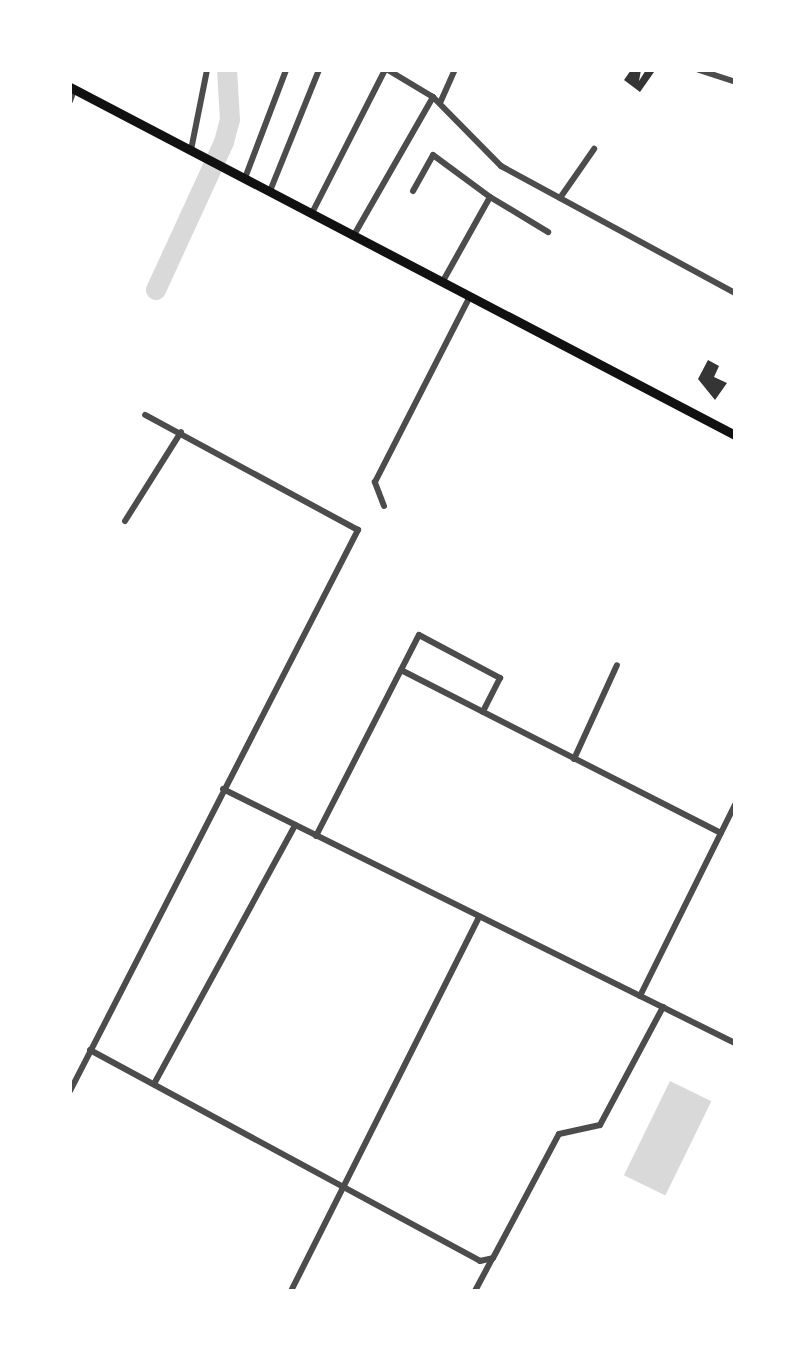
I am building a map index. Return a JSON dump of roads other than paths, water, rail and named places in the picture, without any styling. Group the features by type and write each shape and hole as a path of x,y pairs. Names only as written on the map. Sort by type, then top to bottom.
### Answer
{"main road":[{"path":"72,93 270,190 735,435"}],"street":[{"path":"191,150 206,70"},
{"path":"245,178 286,70"},
{"path":"270,190 318,70"},
{"path":"312,212 386,70 433,98 501,166 735,293"},
{"path":"440,104 440,92 455,70"},
{"path":"699,70 735,82"},
{"path":"354,235 433,98"},
{"path":"560,198 594,149"},
{"path":"413,191 438,156 490,196 548,232"},
{"path":"442,281 490,196"},
{"path":"384,506 376,482 470,296"},
{"path":"70,1091 358,530 145,415"},
{"path":"124,521 181,432"},
{"path":"316,836 418,635 500,678 483,712"},
{"path":"574,759 616,665"},
{"path":"400,670 721,834"},
{"path":"223,789 735,1043"},
{"path":"640,996 735,805"},
{"path":"154,1084 295,825"},
{"path":"291,1291 480,917"},
{"path":"475,1291 560,1134 600,1125 663,1008"},
{"path":"90,1050 480,1260 493,1258"}],"waterway":[{"path":"156,290 224,142 230,120 227,70"}]}
